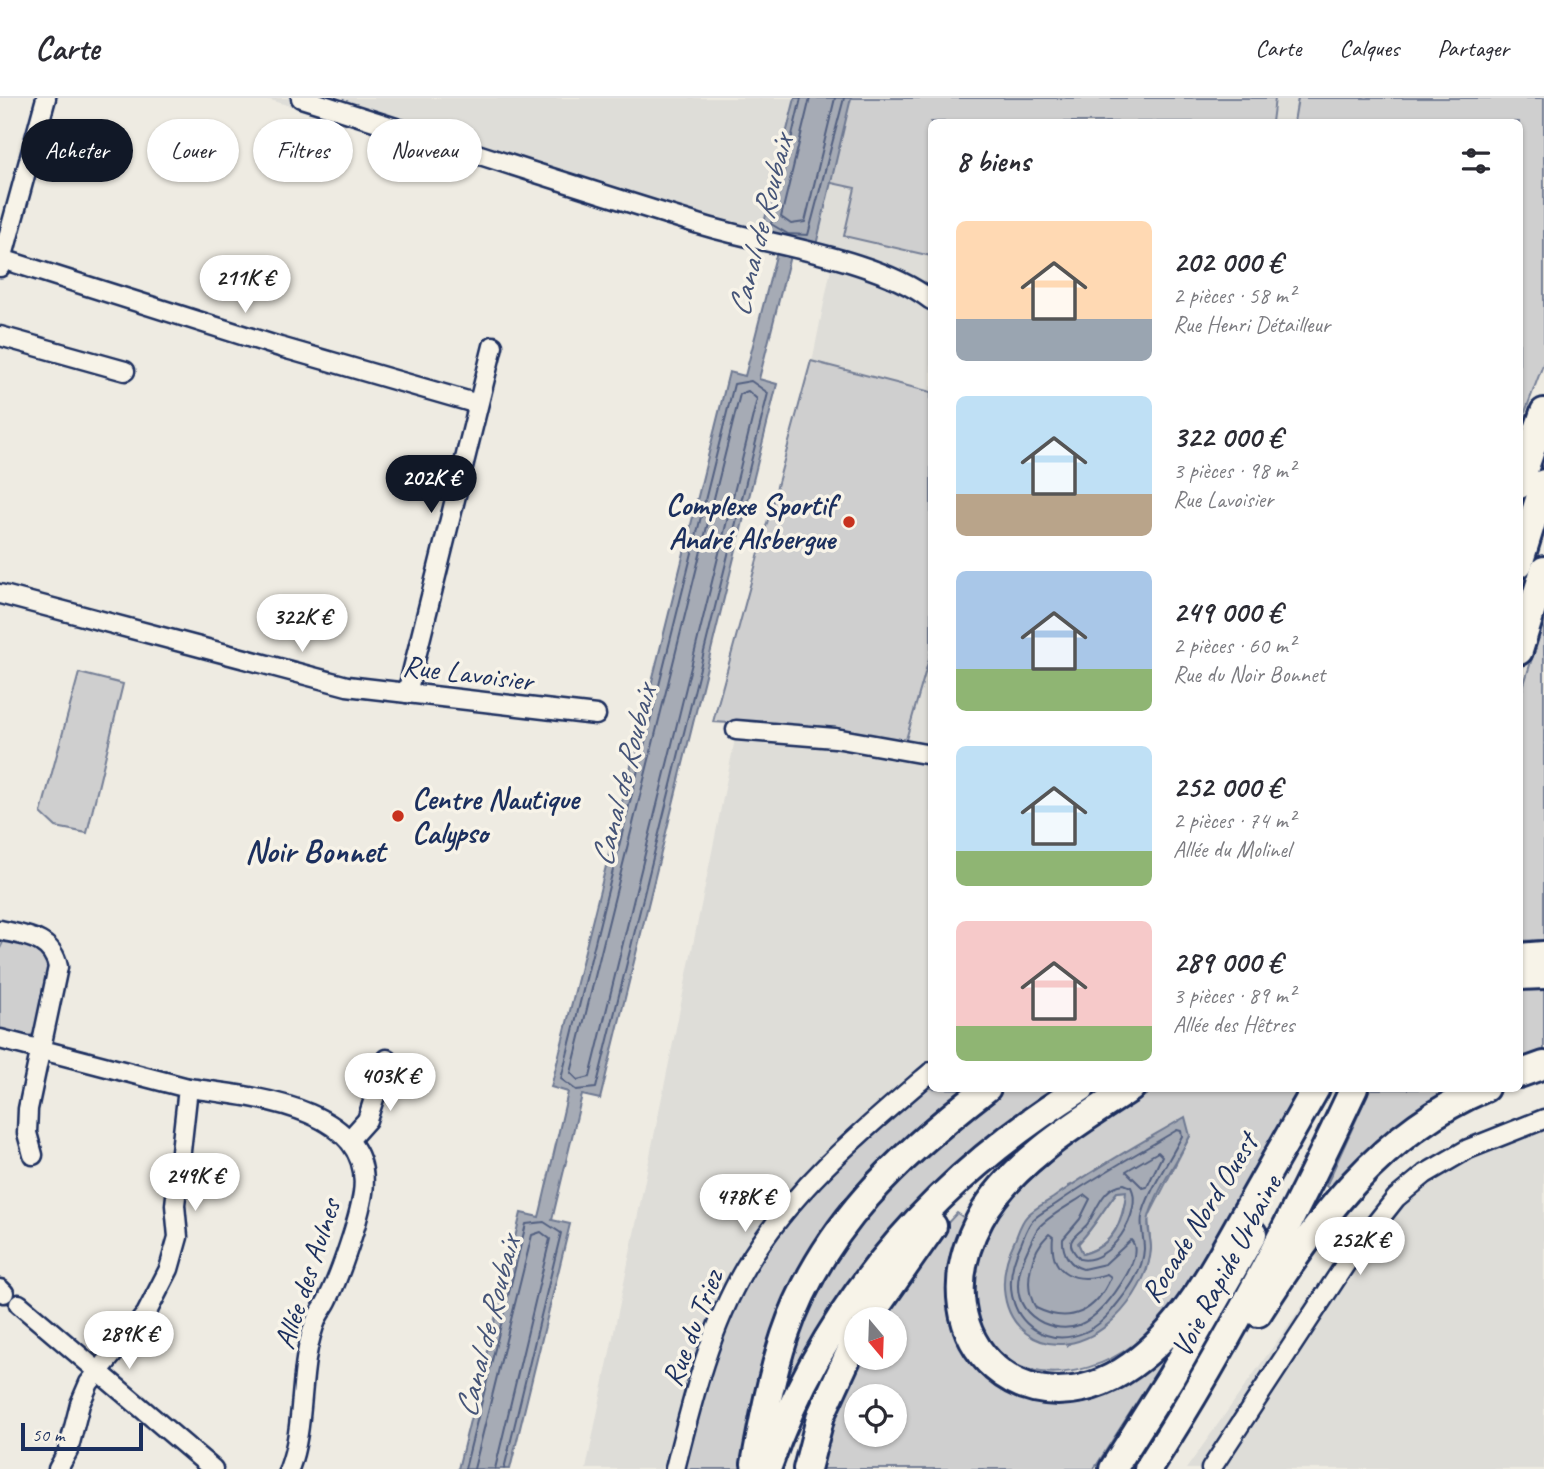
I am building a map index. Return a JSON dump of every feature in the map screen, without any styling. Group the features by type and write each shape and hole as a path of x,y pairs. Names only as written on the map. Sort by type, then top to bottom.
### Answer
{"highway":[{"path":"1523,459 1541,421"},
{"path":"1523,473 1541,421"},
{"path":"1523,551 1544,482"},
{"path":"1523,638 1544,570"},
{"path":"1523,957 1544,955"},
{"path":"1523,976 1544,975"},
{"path":"1523,1073 1544,1065"},
{"path":"754,1469 785,1333 808,1280 830,1242 878,1182 982,1092"},
{"path":"768,1469 790,1408 816,1357 881,1262 958,1180 1014,1135 1075,1092"},
{"path":"876,1307 915,1250 948,1209 1012,1149 1089,1092"},
{"name":"Rocade Nord Ouest","path":"1125,1092 1053,1141 1025,1166 981,1216 968,1243 959,1288 964,1322 977,1351 995,1369 1012,1380 1052,1390 1101,1382 1122,1372 1158,1343 1205,1282 1314,1092"},
{"name":"Voie Rapide Urbaine","path":"1113,1469 1219,1296 1324,1092"},
{"name":"Voie Rapide Urbaine","path":"1148,1469 1196,1395 1294,1210 1352,1092"},
{"path":"1196,1395 1226,1362 1318,1222 1350,1184 1438,1114 1478,1092"},
{"path":"807,1469 821,1415 844,1365"}],"street":[{"path":"47,98 1,263 478,404"},
{"path":"301,98 753,240 893,278 928,298"},
{"path":"0,336 125,371"},
{"path":"407,694 493,346"},
{"name":"Rue Lavoisier","path":"3,596 329,682 407,694 596,715"},
{"path":"736,730 861,741 928,754"},
{"path":"0,930 43,942 56,959 58,967 43,1026 42,1051 26,1122 33,1155"},
{"path":"0,1038 188,1088 227,1091 287,1106 327,1122 349,1140 367,1120 387,1059"},
{"name":"Rue du Triez","path":"675,1469 711,1342 735,1288 756,1251 793,1200 817,1175 864,1129 928,1075"},
{"path":"58,1469 68,1451 84,1393 98,1370 139,1324 169,1269 178,1237 175,1205 188,1088"},
{"path":"1211,1469 1354,1251 1396,1198 1425,1174 1468,1149 1544,1119"},
{"name":"Allée des Aulnes","path":"289,1469 302,1380 316,1318 331,1293 363,1196 361,1166 349,1140"},
{"path":"8,1295 213,1469"}],"shaded area":[{"path":"264,98 1544,98 1522,119 928,119 928,1091 837,1190 700,1469 586,1469 834,254 727,238 482,164 482,119 367,119 367,129 353,125 353,119 333,119"},
{"path":"838,98 1275,98 1272,119 928,119 928,255 844,236 855,188 818,180"},
{"path":"1298,98 1544,98 1544,362 1523,417 1523,119 1294,119"},
{"name":"Complexe Sportif André Alsbergue","path":"811,361 928,391 928,662 905,743 842,729 713,722"},
{"path":"1544,620 1544,940 1523,941 1523,687"},
{"path":"79,673 123,684 87,833 56,827 41,813"},
{"path":"4,940 31,942 51,963 36,1032 28,1037 0,1030 0,948"},
{"path":"1544,987 1544,1051 1523,1058 1523,989"},
{"path":"928,1086 928,1092 967,1092 907,1139 864,1180 833,1218 775,1328 741,1469 683,1469 703,1392 742,1291 772,1241 792,1216 859,1146"},
{"path":"996,1092 1056,1092 1008,1125 864,1307 844,1307 844,1332 771,1424 781,1371 825,1264 915,1157"},
{"path":"1151,1092 1298,1092 1277,1135 1201,1264 1164,1316 1133,1345 1112,1358 1065,1372 1041,1372 1019,1366 1000,1355 984,1337 971,1300 971,1265 986,1230 1004,1205 1026,1181 1076,1140","holes":["1190,1136 1148,1218 1151,1249 1147,1270 1068,1345 1069,1186"]},
{"path":"1369,1092 1455,1092 1368,1153 1330,1189 1326,1186"},
{"path":"1544,1106 1544,1469 1186,1469 1357,1229 1392,1187 1424,1160 1447,1147"},
{"path":"1127,1191 1123,1212 1110,1238 1103,1245 1083,1254 1078,1244 1117,1192"},
{"path":"957,1213 969,1221 951,1272 948,1308 951,1325 958,1341 970,1356 1018,1392 1165,1350 1169,1352 1094,1469 815,1469 844,1390 844,1447 907,1447 907,1384 846,1384 852,1370 907,1370 907,1307 885,1307 927,1245"}],"water":[{"path":"795,98 851,98 816,245 794,240 759,379 777,384 600,1099 582,1095 552,1220 570,1224 510,1469 458,1469 521,1213 539,1217 541,1209 568,1092 551,1087 729,372 745,376 781,236 762,231"},
{"path":"1185,1117 1190,1136 1152,1207 1148,1221 1150,1258 1144,1277 1128,1304 1091,1336 1067,1344 1045,1342 1026,1333 1012,1317 1005,1296 1005,1269 1025,1218 1085,1176","holes":["1126,1191 1120,1222 1110,1238 1083,1254 1078,1243 1117,1192"]}],"place":[{"name":"Complexe Sportif André Alsbergue","path":"849,522"},
{"name":"Centre Nautique Calypso","path":"398,816"}],"district":[{"name":"Noir Bonnet","path":"315,851"}],"water label":[{"name":"Canal de Roubaix","path":"760,226"},
{"name":"Canal de Roubaix","path":"623,776"},
{"name":"Canal de Roubaix","path":"487,1327"}]}
